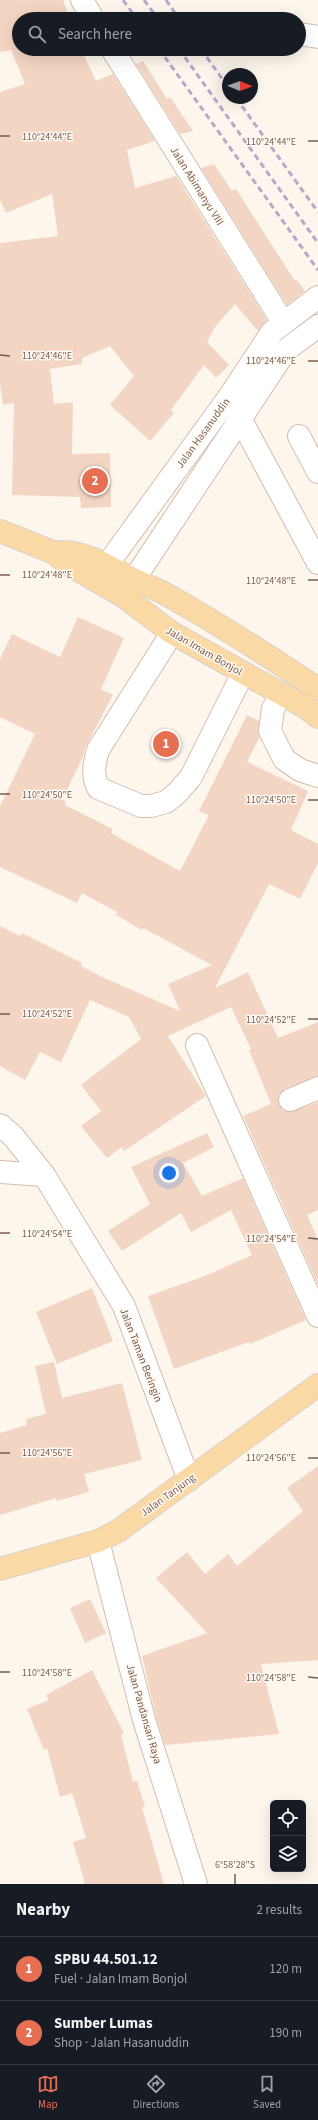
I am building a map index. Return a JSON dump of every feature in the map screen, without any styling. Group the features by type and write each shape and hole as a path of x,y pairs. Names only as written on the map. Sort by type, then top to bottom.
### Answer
{"main road":[{"name":"Jalan Imam Bonjol","path":"0,532 54,553 66,563 102,573 128,587 168,595 265,656 290,669 318,689"},
{"name":"Jalan Imam Bonjol","path":"128,587 172,633 281,693 318,716"},
{"name":"Jalan Tanjung","path":"0,1569 98,1541 118,1531 318,1385"}],"street":[{"path":"82,0 90,12"},
{"path":"306,35 318,37"},
{"name":"Jalan Abimanyu VIII","path":"116,56 283,322"},
{"name":"Jalan Hasanuddin","path":"102,573 229,397 272,332 283,322 318,297"},
{"name":"Jalan Hasanuddin","path":"128,587 286,350 318,326"},
{"path":"229,397 318,564"},
{"path":"299,436 318,472"},
{"path":"172,633 98,750 94,763 93,778 98,788 141,806 151,806 166,802 191,778 243,673"},
{"path":"281,693 273,709 270,731 284,758 300,770 318,776"},
{"path":"197,1045 318,1316"},
{"path":"290,1100 318,1088"},
{"name":"Jalan Taman Beringin","path":"0,1126 13,1136 44,1175 124,1306 189,1480"},
{"path":"0,1172 44,1175"},
{"name":"Jalan Pandansari Raya","path":"98,1541 144,1720 196,1884"}],"building":[{"path":"0,0 63,0 67,12 12,12 12,52 11,50 0,52"},
{"path":"13,56 84,56 96,81 113,74 155,141 127,150 135,188 176,176 267,320 258,331 235,304 215,327 207,342 229,365 216,378 204,365 171,410 174,413 150,441 110,405 134,376 110,346 82,358 82,364 50,369 54,404 73,402 72,454 110,453 111,507 81,508 80,497 12,495 14,403 3,405 0,383 0,243 58,236 52,194 6,213 0,200 0,92 25,84"},
{"path":"143,61 167,99 170,97 193,131 180,134 136,64"},
{"path":"214,164 232,191 236,189 295,281 297,280 305,291 287,305 201,168"},
{"path":"78,617 124,638 101,689 113,695 86,746 83,757 62,800 66,802 65,805 113,829 111,833 180,871 209,815 199,811 247,715 259,721 259,738 247,762 308,791 291,830 318,844 318,863 300,899 269,884 215,988 248,972 278,1038 318,1022 318,1076 285,1089 280,1093 278,1099 282,1110 289,1112 318,1102 318,1210 307,1215 318,1240 318,1285 243,1116 271,1104 249,1050 251,1049 231,1007 168,1036 206,1096 124,1151 122,1147 107,1158 81,1126 101,1111 81,1085 141,1039 129,1017 90,1000 61,1062 40,1052 25,1080 0,1066 0,926 20,936 22,933 82,963 81,966 102,977 180,1011 168,984 212,965 143,928 142,930 116,915 117,912 82,893 77,903 0,867 0,806 35,734 0,717 0,659 12,634 60,657"},
{"path":"207,1133 214,1147 183,1163 202,1196 243,1178 306,1320 250,1344 249,1342 174,1369 148,1296 205,1276 252,1255 231,1210 191,1232 181,1213 122,1251 108,1231 150,1204 131,1167"},
{"path":"92,1288 113,1341 57,1364 36,1312"},
{"path":"54,1362 62,1398 122,1383 142,1460 84,1474 89,1492 57,1501 56,1498 0,1515 0,1433 27,1425 26,1419 46,1414 35,1366"},
{"path":"318,1466 318,1660 261,1664 279,1734 165,1745 156,1717 142,1656 207,1633 156,1578 187,1552 205,1574 228,1554 237,1566 303,1511 287,1488"},
{"path":"90,1599 106,1633 85,1643 70,1608"},
{"path":"92,1670 124,1733 121,1735 133,1782 137,1781 145,1807 142,1808 164,1884 85,1884 73,1842 86,1838 72,1793 60,1797 47,1748 44,1750 27,1709 49,1700 46,1695"}],"railway":[{"path":"123,0 132,12"},
{"path":"144,0 153,12"},
{"path":"166,0 174,12"},
{"path":"164,56 318,270"},
{"path":"184,56 318,243"},
{"path":"206,56 222,79"},
{"path":"240,104 318,212"}],"place":[{"name":"Sumber Lumas","path":"95,481"},
{"name":"SPBU 44.501.12","path":"166,744"}]}
